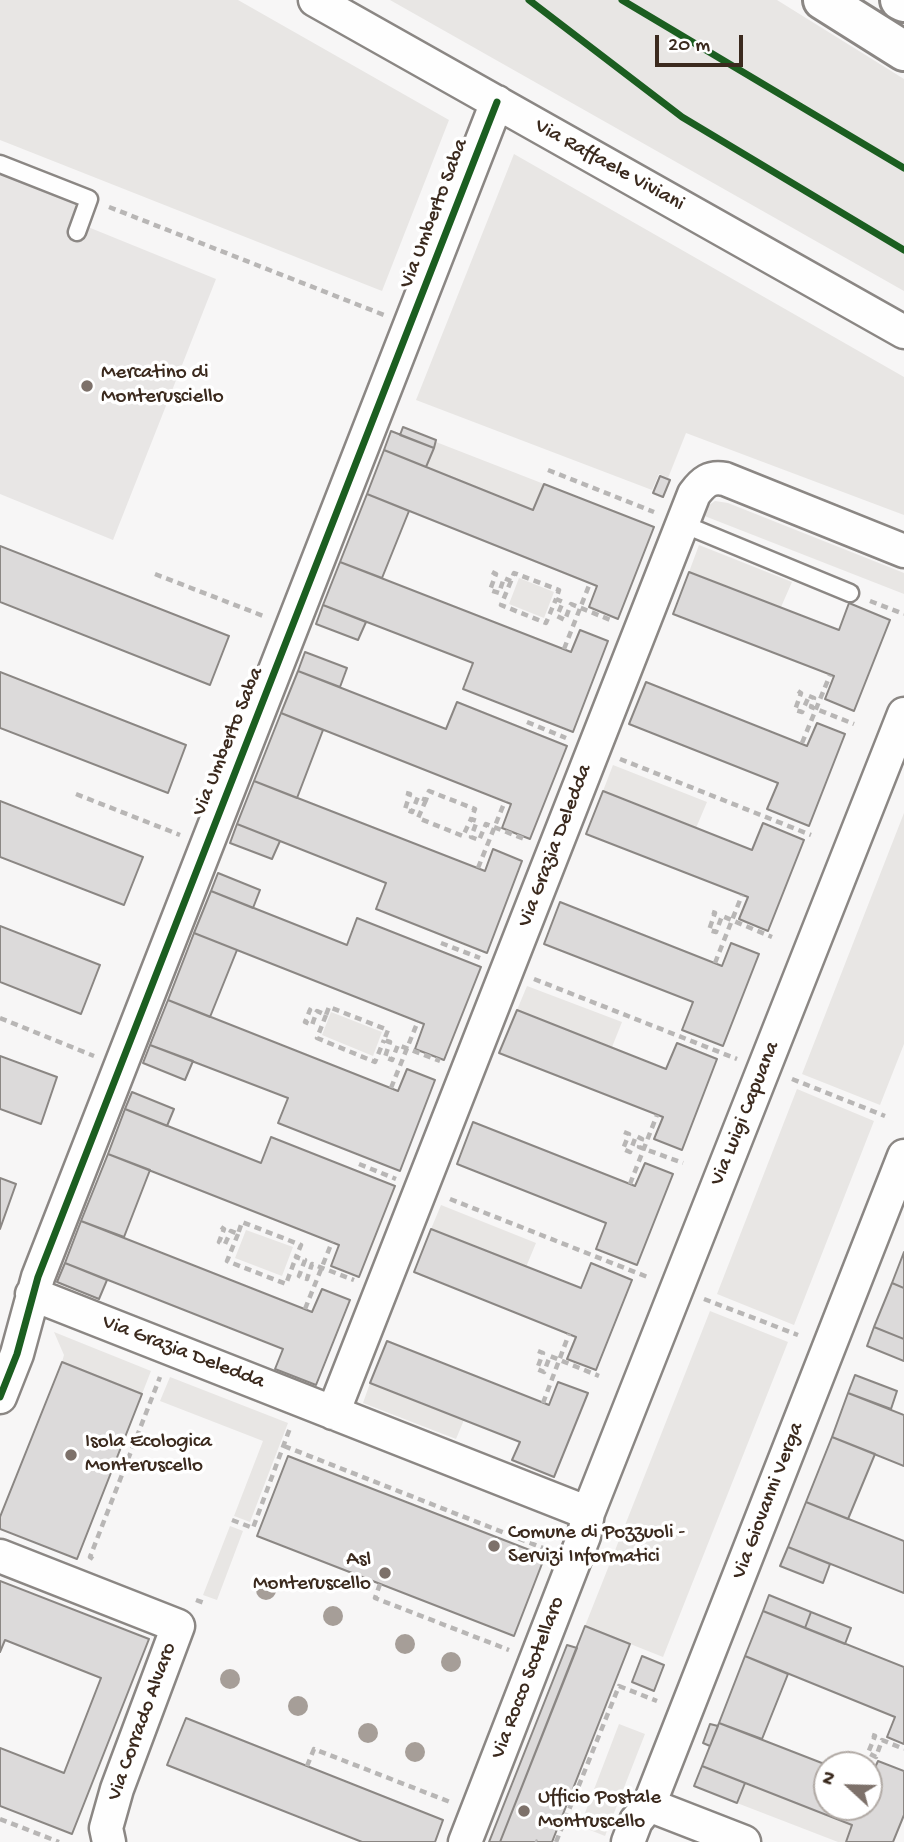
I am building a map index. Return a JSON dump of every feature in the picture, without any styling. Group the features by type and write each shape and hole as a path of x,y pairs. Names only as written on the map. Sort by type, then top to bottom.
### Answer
{"highway":[{"path":"823,0 904,51"}],"street":[{"name":"Via Raffaele Viviani","path":"315,0 904,332"},
{"name":"Via Umberto Saba","path":"0,1397 17,1354 32,1294 497,102"},
{"name":"Via Grazia Deledda","path":"333,1413 673,519 707,480 717,477 904,551"},
{"name":"Via Luigi Capuana","path":"588,1513 904,714"},
{"name":"Via Giovanni Verga","path":"628,1842 636,1821 649,1805 904,1156"},
{"name":"Via Grazia Deledda","path":"32,1294 588,1513"},
{"name":"Via Rocco Scotellaro","path":"465,1842 584,1536 588,1513"},
{"name":"Via Corrado Alvaro","path":"0,1556 178,1626 120,1779 106,1828 109,1842"},
{"path":"649,1805 744,1842"}],"lane":[{"path":"0,164 89,199 77,232"},
{"path":"673,519 850,593"}],"path":[{"path":"89,199 387,316"},
{"path":"548,470 673,519"},
{"path":"492,572 496,574 490,590 499,593 504,578 511,581"},
{"path":"514,573 559,590 546,623 501,605 511,581 514,573"},
{"path":"155,574 269,618"},
{"path":"564,649 590,583"},
{"path":"850,593 904,614"},
{"path":"556,599 563,602 557,617 565,620 571,604 620,623"},
{"path":"802,743 830,675"},
{"path":"798,691 801,693 794,709 802,712 809,696 814,698 810,707 854,724"},
{"path":"527,722 574,741"},
{"path":"612,756 811,835"},
{"path":"429,791 475,809 471,819 463,836 418,818 429,791"},
{"path":"406,793 410,794 405,809 412,812 418,797 426,800"},
{"path":"76,794 184,837"},
{"path":"478,868 505,802"},
{"path":"471,819 477,821 471,837 479,840 486,824 534,843"},
{"path":"715,963 742,895"},
{"path":"712,912 715,914 709,930 716,932 722,916 772,937"},
{"path":"441,943 487,961"},
{"path":"525,976 725,1054"},
{"path":"329,1007 388,1030 375,1062 317,1038 326,1015 329,1007"},
{"path":"308,1009 310,1010 305,1022 312,1024 317,1012 326,1015"},
{"path":"0,1018 98,1058"},
{"path":"391,1088 418,1021"},
{"path":"384,1040 390,1042 385,1057 392,1060 398,1045 447,1064"},
{"path":"792,1079 885,1116"},
{"path":"630,1184 657,1115"},
{"path":"624,1132 629,1134 623,1149 630,1152 636,1136 642,1139 639,1147 682,1163"},
{"path":"359,1164 401,1181"},
{"path":"439,1195 639,1274"},
{"path":"242,1222 302,1244 296,1257 286,1284 227,1261 242,1222"},
{"path":"221,1227 224,1229 219,1242 225,1244 231,1231 238,1234"},
{"path":"305,1309 332,1242"},
{"path":"296,1257 305,1260 299,1276 307,1279 312,1264 361,1282"},
{"path":"703,1298 798,1335"},
{"path":"543,1402 569,1334"},
{"path":"538,1352 543,1353 537,1369 544,1372 550,1356 599,1376"},
{"path":"102,1562 90,1558 163,1369"},
{"path":"232,1520 253,1528 293,1421"},
{"path":"284,1446 555,1553"},
{"path":"380,1584 375,1598 516,1653"},
{"path":"190,1597 207,1604"},
{"path":"556,1842 618,1686 657,1701"},
{"path":"872,1735 875,1736 868,1754 876,1757 882,1740 904,1749"},
{"path":"307,1766 314,1749 457,1805"},
{"path":"0,1819 59,1842"}],"shaded area":[{"path":"0,0 238,0 449,120 382,291 0,140"},
{"path":"390,0 777,0 904,79 904,291"},
{"name":"Mercatino di Monterusciello","path":"0,154 99,193 88,227 216,279 113,540 0,494"},
{"path":"514,154 904,377 904,515 686,433 668,478 659,474 652,490 416,400"},
{"path":"436,442 544,484 533,510 426,467"},
{"path":"715,501 728,503 904,573 904,594 702,515 706,507"},
{"path":"699,545 792,582 781,607 689,572"},
{"path":"519,578 554,592 544,618 509,604"},
{"path":"613,765 707,802 696,828 603,791"},
{"path":"904,813 904,1044 880,1105 802,1074"},
{"path":"527,986 622,1022 612,1047 517,1010"},
{"path":"331,1012 382,1032 373,1056 322,1035"},
{"path":"797,1089 874,1121 794,1325 717,1294"},
{"path":"441,1205 536,1243 526,1267 431,1229"},
{"path":"246,1230 293,1247 282,1276 235,1258"},
{"path":"710,1311 788,1342 663,1657 585,1626"},
{"path":"54,1332 151,1371 142,1394 62,1362 64,1355"},
{"path":"170,1377 288,1423 250,1522 234,1516 263,1441 160,1401"},
{"path":"370,1383 464,1420 456,1439 363,1403"},
{"path":"230,1526 243,1531 217,1600 203,1595"},
{"path":"619,1724 645,1734 605,1836 580,1826"},
{"path":"745,1783 813,1810 813,1821 842,1821 852,1825 846,1842 838,1842 737,1803"}],"building":[{"path":"403,427 436,440 434,448 400,435"},
{"path":"391,431 434,448 426,467 384,450"},
{"path":"384,450 533,510 544,484 654,527 618,619 589,607 597,586 367,494"},
{"path":"660,476 670,480 663,497 653,493"},
{"path":"367,494 409,511 382,578 340,562"},
{"path":"0,546 229,636 210,685 0,602"},
{"path":"340,562 571,652 580,630 608,641 573,732 463,689 473,663 323,605"},
{"path":"689,572 839,630 849,603 890,620 854,711 825,699 834,676 673,614"},
{"path":"323,605 366,622 358,640 316,624"},
{"path":"305,652 347,668 340,687 298,671"},
{"path":"298,671 446,729 457,702 567,746 530,839 502,828 511,804 281,713"},
{"path":"0,672 186,745 168,793 0,728"},
{"path":"646,682 807,746 817,723 845,734 809,826 767,809 778,783 629,724"},
{"path":"281,713 323,730 297,798 254,781"},
{"path":"254,781 485,871 493,849 522,861 487,953 376,909 386,883 237,824"},
{"path":"603,791 752,850 763,823 804,840 768,931 739,919 748,897 586,834"},
{"path":"0,801 143,857 124,905 0,857"},
{"path":"237,824 280,841 272,859 230,843"},
{"path":"218,873 260,890 253,908 211,891"},
{"path":"211,891 347,945 357,918 481,967 444,1060 415,1049 424,1024 194,933"},
{"path":"560,902 722,966 731,943 759,954 723,1046 682,1030 693,1002 544,944"},
{"path":"0,926 100,965 81,1014 0,982"},
{"path":"194,933 237,950 210,1017 168,1000"},
{"path":"168,1000 398,1091 407,1069 435,1080 400,1171 278,1123 288,1098 150,1045"},
{"path":"517,1010 666,1069 677,1043 717,1059 682,1150 654,1139 663,1117 499,1053"},
{"path":"150,1045 193,1061 185,1080 143,1063"},
{"path":"0,1056 57,1077 41,1124 0,1109"},
{"path":"132,1092 174,1109 167,1126 125,1109"},
{"path":"125,1109 261,1163 271,1137 395,1186 359,1277 331,1266 339,1245 108,1154"},
{"path":"473,1122 635,1186 645,1163 673,1174 637,1265 596,1249 606,1223 457,1164"},
{"path":"108,1154 150,1170 124,1237 81,1221"},
{"path":"0,1178 16,1184 0,1229"},
{"path":"81,1221 312,1312 322,1289 350,1300 316,1385 275,1369 283,1349 65,1263"},
{"path":"431,1229 581,1288 591,1263 632,1280 596,1370 567,1359 576,1337 414,1272"},
{"path":"904,1252 904,1288 892,1283"},
{"path":"65,1263 107,1280 99,1299 57,1282"},
{"path":"892,1283 904,1288 904,1339 874,1327"},
{"path":"874,1327 904,1339 904,1361 867,1346"},
{"path":"387,1341 549,1405 558,1382 588,1393 554,1477 512,1460 520,1442 370,1383"},
{"name":"Isola Ecologica Monteruscello","path":"62,1362 142,1394 77,1559 0,1529 0,1517"},
{"path":"855,1375 897,1391 891,1409 848,1393"},
{"path":"848,1393 904,1415 904,1466 832,1437"},
{"path":"832,1437 875,1454 848,1519 806,1502"},
{"path":"288,1456 545,1556 514,1636 257,1536"},
{"path":"806,1502 904,1541 904,1593 788,1547"},
{"path":"788,1547 830,1564 823,1583 780,1566"},
{"path":"0,1581 149,1639 72,1834 0,1806 0,1748 64,1773 101,1678 5,1640 0,1652"},
{"path":"769,1595 811,1612 805,1628 763,1611"},
{"path":"763,1611 904,1667 904,1744 887,1737 895,1717 745,1656"},
{"path":"811,1612 851,1628 845,1644 805,1628"},
{"path":"585,1626 630,1644 552,1842 500,1842"},
{"path":"567,1645 577,1648 500,1842 489,1842"},
{"path":"642,1656 664,1665 654,1691 632,1682"},
{"path":"745,1656 788,1674 762,1739 719,1723"},
{"path":"186,1718 443,1820 435,1842 362,1842 167,1765"},
{"path":"719,1723 813,1760 813,1810 702,1766"},
{"path":"710,1724 718,1726 710,1746 703,1743"},
{"path":"883,1763 904,1771 904,1815 893,1842 846,1842 852,1825 842,1821 883,1821"},
{"path":"702,1766 745,1783 737,1803 694,1786"}],"cycle path":[{"path":"529,0 682,117 904,250"},
{"path":"622,0 904,168"},
{"path":"0,1397 17,1354 38,1277 497,102"}],"place":[{"name":"Mercatino di Monterusciello","path":"87,386"},
{"name":"Isola Ecologica Monteruscello","path":"71,1455"},
{"name":"Comune di Pozzuoli - Servizi Informatici","path":"494,1546"},
{"name":"Asl Monteruscello","path":"385,1573"},
{"name":"Ufficio Postale Montruscello","path":"524,1811"}]}
